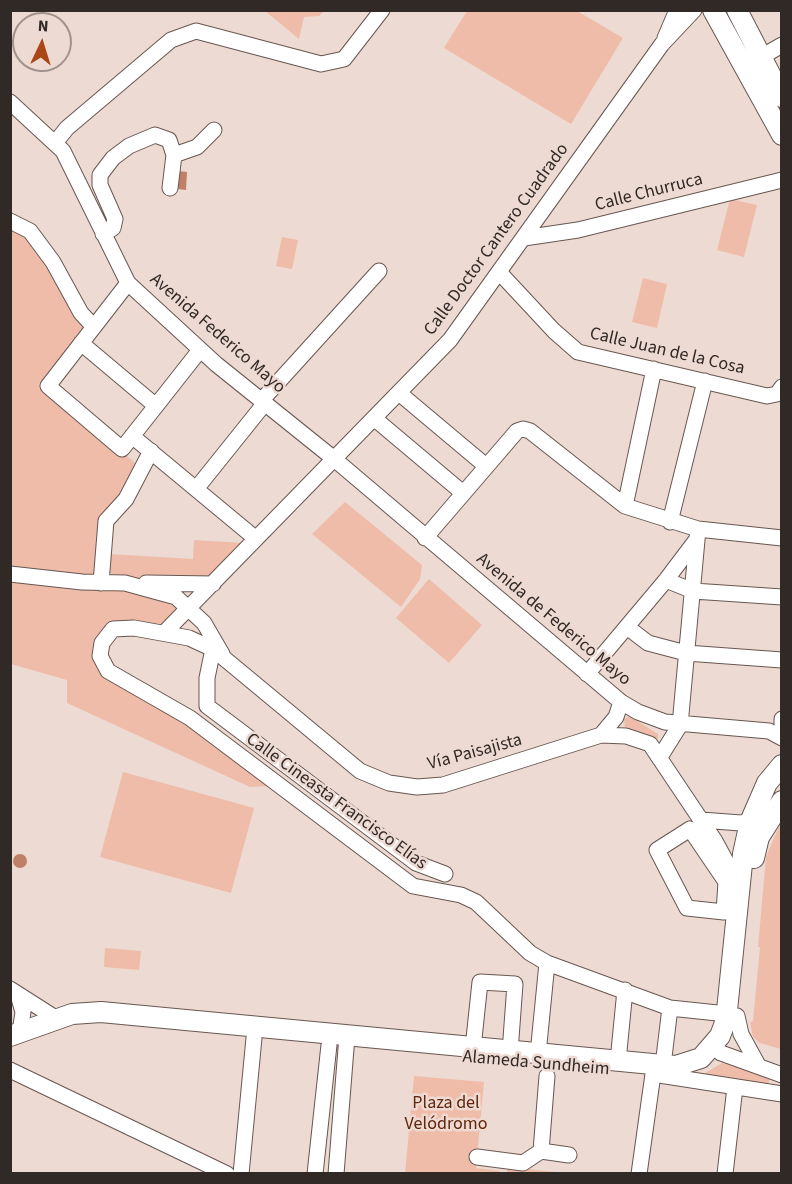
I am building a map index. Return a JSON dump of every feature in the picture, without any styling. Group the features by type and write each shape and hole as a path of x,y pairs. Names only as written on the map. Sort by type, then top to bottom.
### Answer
{"main road":[{"path":"713,10 782,135"},
{"path":"744,13 761,57 782,97"},
{"path":"732,1015 740,887 750,822 767,783 782,765"},
{"path":"717,1049 720,1036 732,1015 753,861 759,837 776,809"},
{"name":"Alameda Sundheim","path":"14,1031 83,1012 101,1012 341,1042 658,1070 701,1058 717,1049"},
{"name":"Alameda Sundheim","path":"57,1019 254,1038 473,1048 618,1061 658,1070"}],"street":[{"path":"55,143 67,128 171,40 196,31 321,64 344,59 382,10"},
{"path":"662,44 677,10"},
{"name":"Calle Doctor Cantero Cuadrado","path":"164,633 450,340 662,44 694,10"},
{"path":"761,57 782,45"},
{"name":"Avenida Federico Mayo","path":"10,102 63,151 128,283 200,350 333,458"},
{"path":"174,155 197,147 214,130"},
{"path":"99,228 113,228 115,219 100,185 103,167 129,146 155,135 168,140 174,155 170,188"},
{"name":"Calle Churruca","path":"524,238 578,230 782,180"},
{"path":"10,221 30,231 53,262 81,313 94,327"},
{"path":"196,489 263,402 379,271"},
{"name":"Calle Juan de la Cosa","path":"499,272 554,331 578,352 768,396 777,394 782,387"},
{"path":"128,283 48,386 122,448 200,350"},
{"path":"81,343 156,406"},
{"path":"625,506 654,369"},
{"path":"670,522 705,381"},
{"path":"399,393 486,466"},
{"path":"375,418 463,493"},
{"path":"425,538 517,430 523,429 530,431 625,506 697,534 782,538"},
{"path":"132,436 255,538"},
{"path":"101,583 106,521 126,499 151,451"},
{"name":"Avenida de Federico Mayo","path":"333,458 621,702 638,712 680,725 769,731 782,738"},
{"path":"587,674 666,580 697,534"},
{"path":"660,757 680,725 697,534"},
{"path":"10,574 101,583 213,584"},
{"path":"666,580 693,591 782,597"},
{"path":"125,583 176,597 204,623 217,652 207,678 207,706 416,863 446,874"},
{"path":"627,627 648,643 687,653 782,660"},
{"name":"Calle Cineasta Francisco Elías","path":"217,652 189,638 134,628 112,629 102,643 100,656 108,671 190,718 413,886 461,896 476,902 527,951 547,963 670,1008 732,1015"},
{"name":"Vía Paisajista","path":"217,652 360,771 388,783 417,788 443,785 601,735 626,736 650,744 660,757 695,825 726,859 740,887"},
{"path":"601,735 616,717 621,702"},
{"path":"782,719 782,728"},
{"path":"695,825 726,882 724,912 687,908 657,850 695,825 750,822 776,809"},
{"path":"538,1054 547,963"},
{"path":"473,1048 480,982 515,984 510,1052"},
{"path":"618,1061 625,990"},
{"path":"13,994 57,1019"},
{"path":"13,994 23,1012 14,1031"},
{"path":"639,1173 670,1008"},
{"path":"732,1015 758,1065"},
{"path":"241,1173 254,1038"},
{"path":"315,1173 341,1042"},
{"path":"336,1173 341,1042"},
{"path":"717,1049 782,1075"},
{"path":"10,1070 227,1173"},
{"path":"658,1070 735,1087 782,1094"},
{"path":"541,1152 547,1076"},
{"path":"725,1173 735,1087"},
{"path":"477,1157 523,1163 541,1152 569,1155"}],"green space":[{"path":"265,11 324,11 319,16 304,17 299,39"},
{"path":"467,11 577,11 623,38 571,124 444,48"},
{"path":"730,199 757,205 744,257 717,250"},
{"path":"11,227 27,235 52,270 86,328 41,386 139,466 123,495 102,521 97,579 11,569"},
{"path":"282,237 298,240 292,269 276,266"},
{"path":"643,278 667,284 657,328 632,322"},
{"path":"345,502 422,565 420,579 401,607 312,534"},
{"path":"194,540 243,543 205,580 121,578 108,572 109,554 193,559"},
{"path":"10,579 127,590 181,608 162,627 111,623 97,638 95,657 271,786 250,787 67,703 67,680 11,664"},
{"path":"429,579 482,625 449,663 396,618"},
{"path":"629,716 658,734 658,739 625,728 624,719"},
{"path":"123,772 254,808 231,893 100,857"},
{"path":"781,822 781,1049 760,1043 753,1037 750,1022 753,1021 766,857"},
{"path":"105,948 141,951 139,970 104,967"},
{"path":"722,1063 771,1076 767,1087 700,1076"},
{"name":"Plaza del Velódromo","path":"414,1076 484,1082 476,1168 500,1171 500,1173 405,1174"},
{"path":"507,1167 556,1172 555,1174 507,1174"}],"shaded area":[{"path":"178,171 187,172 186,190 177,189"},
{"path":"17,854 23,854 27,861 23,868 17,868 13,864 13,858"}]}
